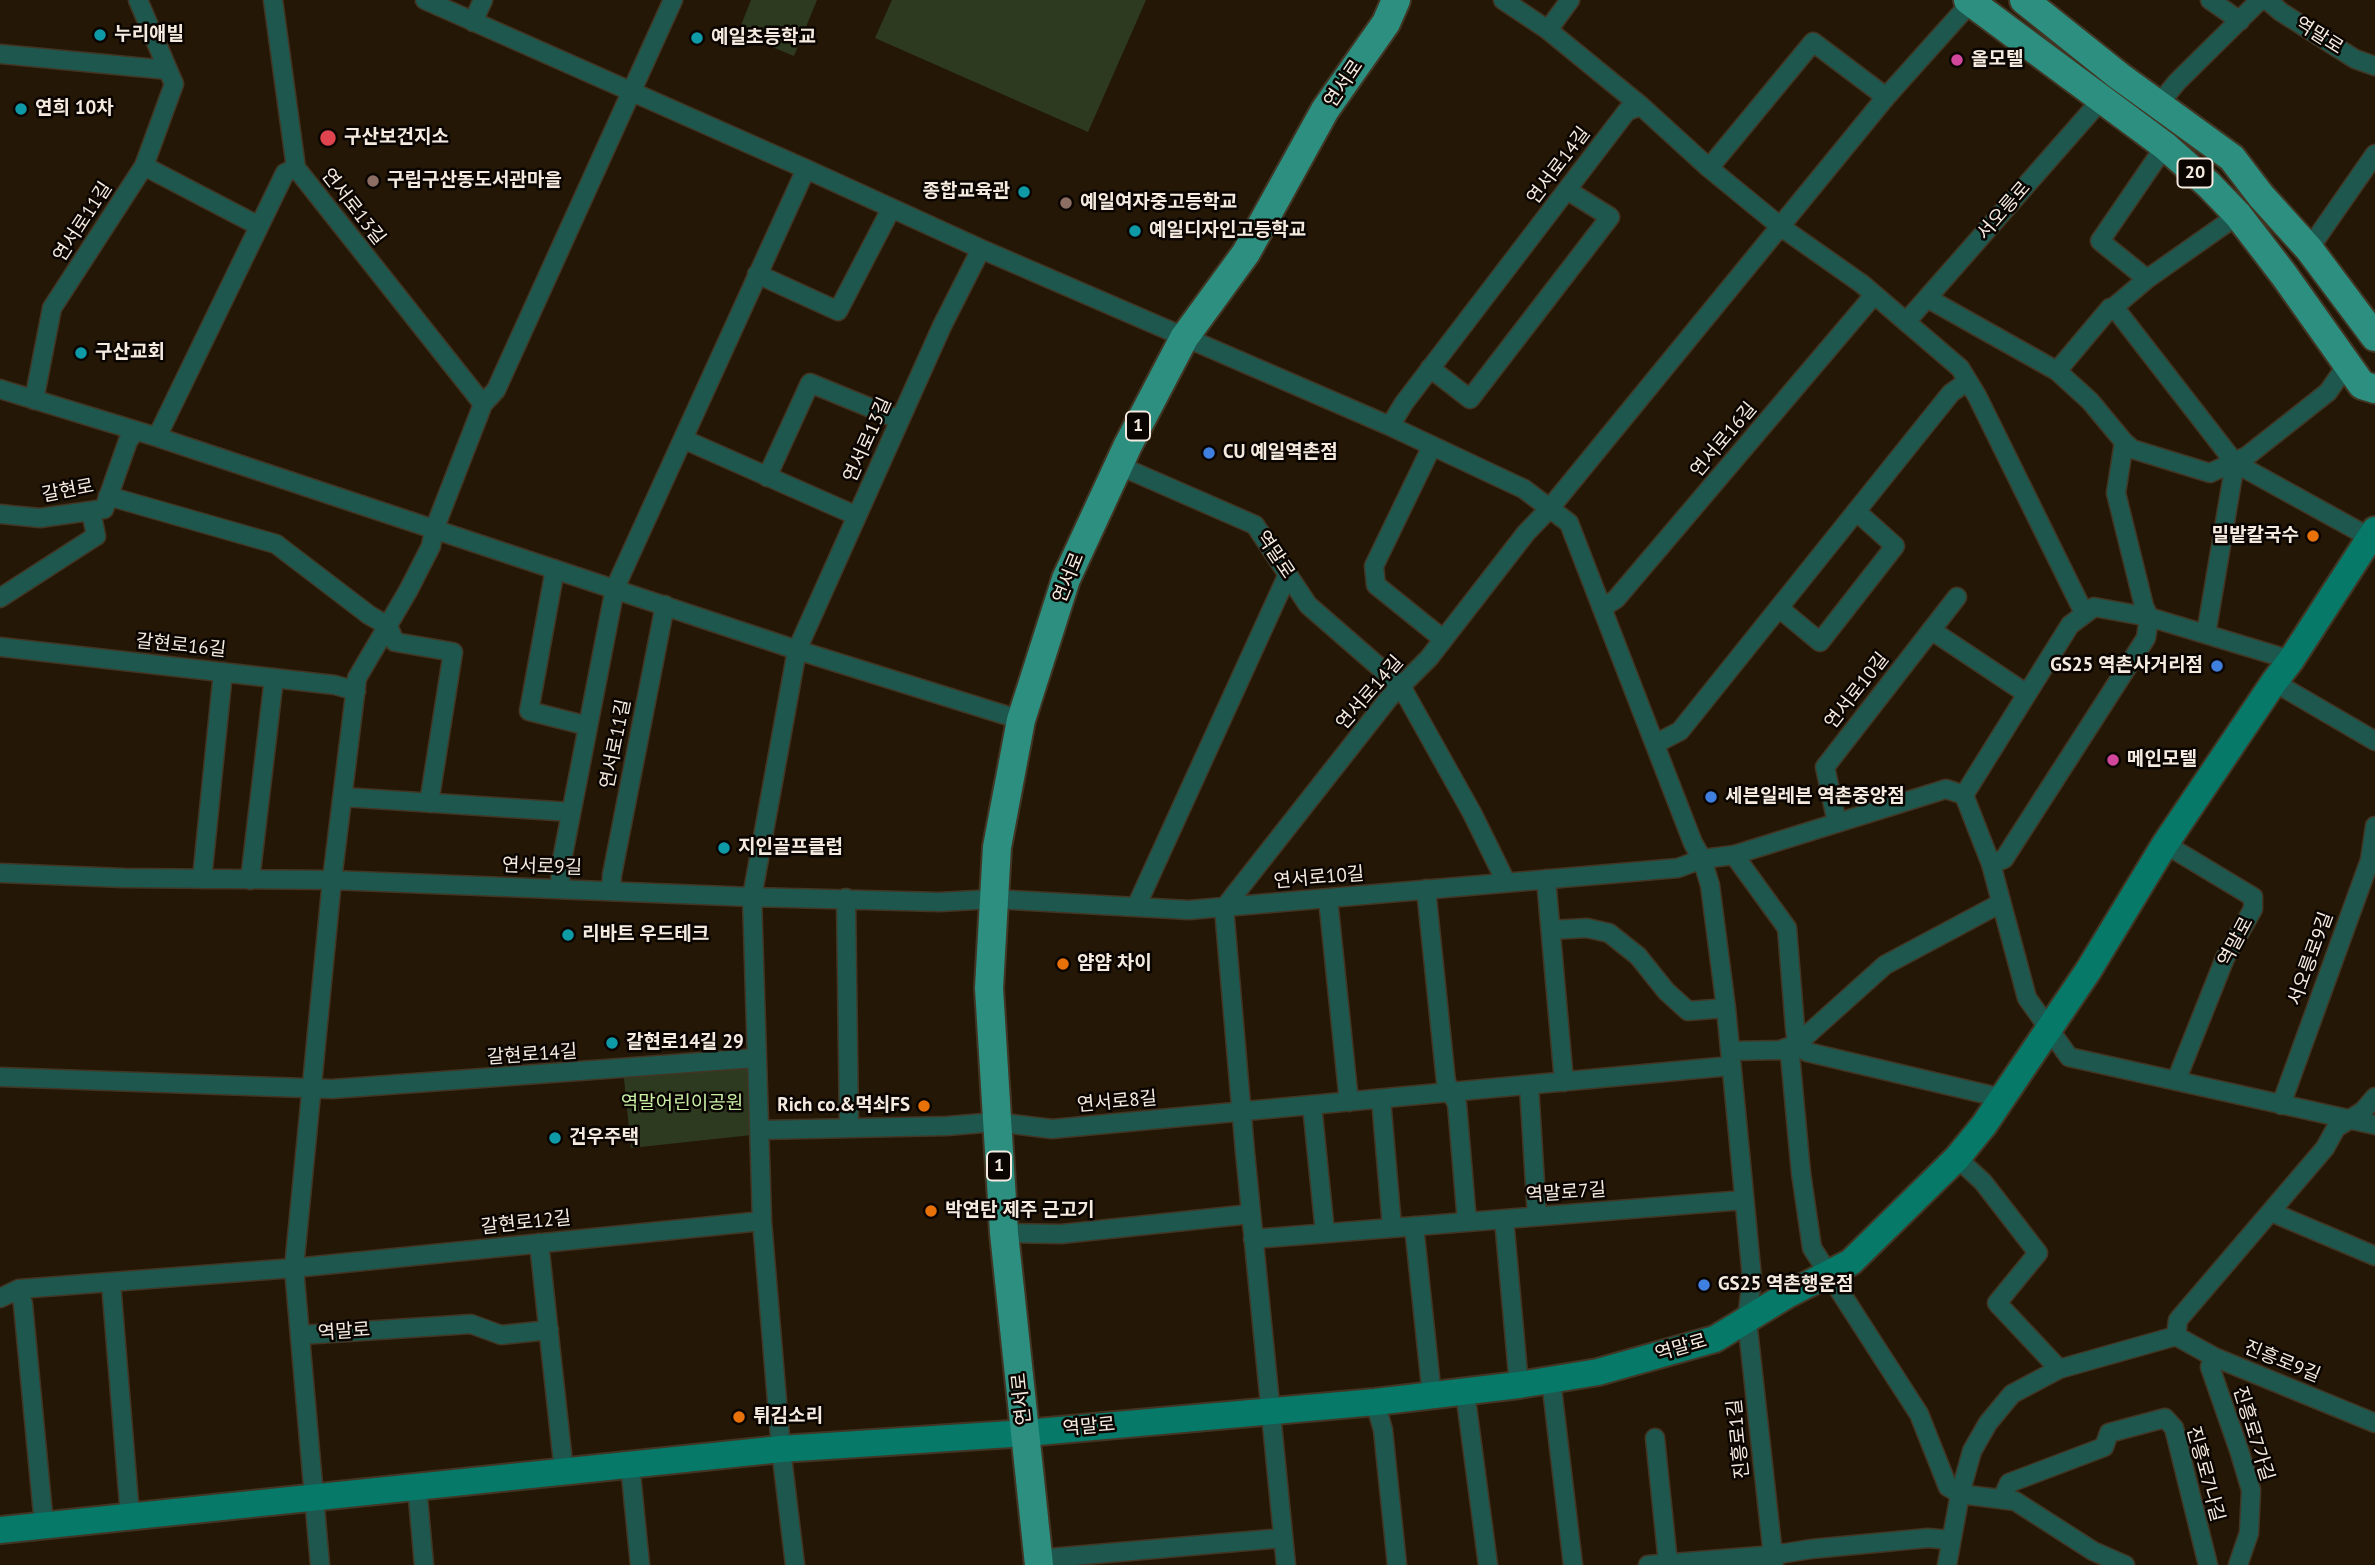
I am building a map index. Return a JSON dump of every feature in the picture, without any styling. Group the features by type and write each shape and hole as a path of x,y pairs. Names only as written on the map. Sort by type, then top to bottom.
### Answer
{"main road":[{"name":"연서로","path":"1039,1562 1004,1233 989,988 997,847 1021,720 1066,579 1128,445 1184,338 1246,253 1325,110 1386,23 1396,0"},
{"name":"20","path":"2024,0 2119,76 2232,158 2261,196 2309,249 2375,337"},
{"name":"20","path":"1971,1 2165,146 2209,185 2238,215 2284,275 2346,366 2362,385 2375,389"}],"street":[{"path":"0,54 168,70 138,0"},
{"name":"연서로13길","path":"273,0 296,168 484,404"},
{"path":"425,0 981,249 1390,426 1524,489 1569,523 1710,885 1726,1008 1752,1278 1747,1320"},
{"path":"473,22 483,0"},
{"path":"301,1335 294,1268 332,880 357,678 431,547 434,530 484,404 496,390 673,0"},
{"path":"1503,0 1548,30 1642,106 1709,168 1781,227 1874,295 1960,368 2084,613"},
{"path":"1548,30 1570,0"},
{"path":"2210,0 2240,20"},
{"path":"2159,104 2177,82 2260,0"},
{"name":"역말로","path":"2267,0 2281,12 2355,59 2375,66"},
{"path":"1550,508 1886,97 1971,1"},
{"path":"1709,168 1813,42 1886,97"},
{"name":"연서로11길","path":"34,400 52,308 144,166 174,84 168,70"},
{"name":"서오릉로","path":"1906,322 2101,100"},
{"name":"연서로14길","path":"1390,426 1430,368 1627,111 1642,106"},
{"path":"2147,279 2100,241 2165,146"},
{"path":"2309,249 2375,154"},
{"path":"144,166 259,226"},
{"path":"157,438 285,173 296,168"},
{"path":"615,588 806,169"},
{"path":"1430,368 1470,399 1610,217 1567,190"},
{"path":"757,274 838,311 891,209"},
{"path":"2057,371 2103,311 2238,215"},
{"name":"연서로13길","path":"797,650 942,326 981,249"},
{"name":"연서로16길","path":"1602,608 1616,599 1874,295"},
{"path":"1927,298 2057,371 2090,401 2132,449 2210,473 2247,456 2328,392 2346,366"},
{"path":"2103,311 2235,463 2373,534"},
{"path":"1655,744 1680,731 1951,393 1968,381"},
{"path":"767,477 810,383 900,420"},
{"path":"0,389 157,438 797,650 1021,720"},
{"name":"갈현로","path":"0,514 40,518 104,509 128,441 135,431"},
{"path":"683,439 857,516"},
{"path":"1991,864 2004,859 2146,638 2149,617 2116,493 2124,443"},
{"path":"1432,446 1374,566 1376,585 1443,639"},
{"path":"2206,634 2235,463"},
{"name":"역말로","path":"1120,466 1255,525 1308,605 1401,686"},
{"path":"108,496 276,544 369,615 388,626 396,642 453,652 429,803"},
{"name":"연서로14길","path":"1224,908 1389,698 1443,639 1526,533 1550,508"},
{"path":"0,598 96,536 91,511"},
{"path":"1779,608 1820,642 1895,546 1856,511"},
{"name":"역말로","path":"0,1530 781,1449 1026,1433 1432,1396 1598,1372 1715,1339 1851,1262 1957,1158 2002,1098 2088,971 2165,844 2291,660 2373,534"},
{"name":"연서로11길","path":"555,569 529,711 588,726"},
{"path":"1136,907 1288,574"},
{"name":"연서로11길","path":"560,889 561,865 615,588"},
{"name":"연서로10길","path":"1838,823 1825,767 1957,597"},
{"name":"연서로11길","path":"611,891 665,605"},
{"path":"2291,660 2149,617 2094,607 2070,625 1964,795 1991,864 2027,998 2069,1057 2375,1125"},
{"path":"1931,630 2027,694"},
{"name":"갈현로16길","path":"0,647 335,685 356,691"},
{"path":"795,1565 781,1449 762,1221 752,897 797,650"},
{"path":"202,879 223,672"},
{"path":"250,880 274,678"},
{"path":"2274,682 2375,741"},
{"path":"1401,686 1472,813 1506,882"},
{"name":"연서로10길","path":"994,899 1189,910 1678,869 1702,859 1734,855 1946,789 1964,795"},
{"path":"342,797 571,812"},
{"name":"서오릉로9길","path":"2281,1105 2370,860 2375,826"},
{"name":"역말로","path":"2165,844 2253,897 2253,909 2225,958 2176,1082"},
{"path":"1734,855 1787,928 1797,1044 1807,1052 2002,1098"},
{"name":"연서로9길","path":"0,873 332,880 939,902 994,899"},
{"path":"1546,879 1564,1083"},
{"path":"1426,889 1446,1083 1457,1104 1467,1222"},
{"path":"846,898 849,1128"},
{"path":"1328,899 1349,1101"},
{"path":"2001,903 1885,965 1797,1044 1790,1055 1801,1173 1812,1248 1919,1414 1948,1487 1960,1494 2015,1501 2093,1551 2125,1565"},
{"path":"1224,908 1253,1239 1286,1565"},
{"path":"1551,930 1587,928 1609,933 1638,956 1666,991 1688,1011 1726,1008"},
{"path":"1730,1059 1780,1050 1797,1044"},
{"name":"갈현로14길","path":"0,1077 310,1089 757,1058"},
{"name":"연서로8길","path":"761,1130 947,1126 996,1122 1052,1129 1564,1083 1730,1059"},
{"path":"1529,1086 1537,1216"},
{"path":"1947,1565 1960,1494 1972,1451 1988,1423 2012,1394 2059,1369 2176,1336 2178,1320 2325,1148 2336,1128 2363,1111 2375,1097"},
{"path":"1253,1239 1392,1227 1381,1099"},
{"path":"1312,1105 1325,1233"},
{"path":"1957,1158 1983,1182 2038,1253 1997,1303 2059,1369"},
{"name":"역말로7길","path":"1392,1227 1744,1200"},
{"path":"2271,1212 2375,1256"},
{"path":"1004,1233 1061,1234 1251,1213"},
{"path":"1504,1219 1518,1385"},
{"name":"갈현로12길","path":"0,1298 19,1289 294,1268 762,1221"},
{"path":"1414,1226 1432,1396"},
{"path":"539,1243 564,1472"},
{"path":"111,1283 130,1516"},
{"path":"19,1289 23,1304 44,1525"},
{"name":"진흥로1길","path":"1747,1320 1773,1560"},
{"name":"역말로","path":"314,1498 301,1335 471,1324 501,1335 549,1329"},
{"name":"진흥로9길","path":"2176,1336 2214,1357 2375,1423"},
{"name":"진흥로7가길","path":"2214,1357 2210,1367 2251,1490 2249,1533 2238,1565"},
{"path":"1551,1380 1573,1565"},
{"path":"1465,1392 1488,1565"},
{"path":"1375,1402 1383,1430 1397,1565"},
{"name":"진흥로7나길","path":"2002,1499 2008,1483 2104,1447 2109,1433 2165,1419 2174,1428 2208,1565"},
{"path":"1655,1438 1668,1563"},
{"path":"629,1465 640,1565"},
{"path":"417,1487 424,1565"},
{"path":"314,1498 320,1565"},
{"path":"1039,1562 1283,1538"},
{"path":"1648,1565 1773,1560 1811,1549 1928,1538 1951,1540"}],"green space":[{"path":"751,0 817,0 794,56 738,33"},
{"path":"892,0 1146,0 1088,132 875,38"},
{"name":"역말어린이공원","path":"757,1062 761,1134 631,1148 623,1069"}],"place":[{"name":"누리애빌","path":"100,35"},
{"name":"예일초등학교","path":"697,38"},
{"name":"올모텔","path":"1957,60"},
{"name":"연희 10차","path":"21,109"},
{"name":"구산보건지소","path":"328,138"},
{"name":"구립구산동도서관마을","path":"373,181"},
{"name":"종합교육관","path":"1024,192"},
{"name":"예일여자중고등학교","path":"1066,203"},
{"name":"예일디자인고등학교","path":"1135,231"},
{"name":"구산교회","path":"81,353"},
{"name":"CU 예일역촌점","path":"1209,453"},
{"name":"밀밭칼국수","path":"2313,536"},
{"name":"GS25 역촌사거리점","path":"2217,666"},
{"name":"메인모텔","path":"2113,760"},
{"name":"세븐일레븐 역촌중앙점","path":"1711,797"},
{"name":"지인골프클럽","path":"724,848"},
{"name":"리바트 우드테크","path":"568,935"},
{"name":"얌얌 차이","path":"1063,964"},
{"name":"갈현로14길 29","path":"612,1043"},
{"name":"Rich co.&먹쇠FS","path":"924,1106"},
{"name":"건우주택","path":"555,1138"},
{"name":"박연탄 제주 근고기","path":"931,1211"},
{"name":"GS25 역촌행운점","path":"1704,1285"},
{"name":"튀김소리","path":"739,1417"}]}
